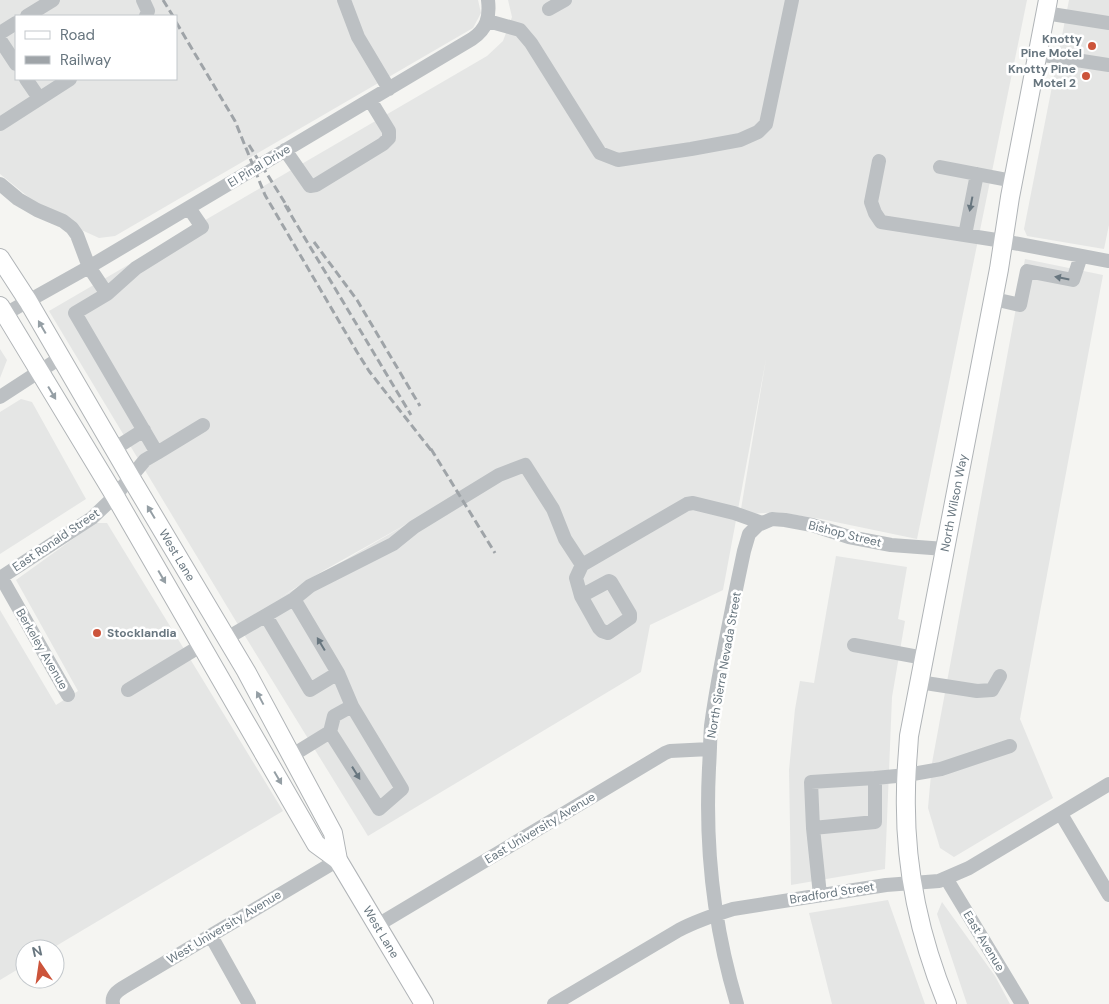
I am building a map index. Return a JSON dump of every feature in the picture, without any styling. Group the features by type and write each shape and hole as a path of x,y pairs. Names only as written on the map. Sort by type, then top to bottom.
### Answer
{"main road":[{"name":"North Wilson Way","path":"947,1004 926,946 916,904 906,816 906,775 919,682 994,299 1013,181 1046,6"},
{"name":"West Lane","path":"0,258 28,301 227,638 333,833 338,860 424,1004"},
{"name":"West Lane","path":"2,310 115,496 316,844 338,860"},
{"path":"202,645 209,641 215,642 228,663 248,675"},
{"path":"218,673 240,693 275,749 284,756 291,756"}],"street":[{"path":"29,15 53,0"},
{"path":"143,0 148,11 146,15"},
{"path":"344,0 358,37 389,88"},
{"path":"488,0 488,21 520,30 531,43 600,153 618,160 666,154 740,140 758,132 766,124 792,0"},
{"path":"550,9 565,0"},
{"path":"1046,6 1109,23"},
{"name":"El Pinal Drive","path":"2,310 28,301 189,208 472,39 478,35 488,21"},
{"path":"0,33 15,24"},
{"path":"0,40 15,62"},
{"path":"1037,54 1109,65"},
{"path":"27,80 39,98"},
{"path":"0,124 68,80"},
{"path":"286,150 310,186 316,185 389,138 389,130 370,100"},
{"path":"880,162 871,202 881,222 1003,241 1109,261"},
{"path":"940,167 1013,181"},
{"path":"965,235 977,174"},
{"path":"0,184 18,199 37,210 63,221 72,228 89,267 107,294"},
{"path":"157,453 75,313 107,294 136,268 202,227 189,208"},
{"path":"994,299 1020,305 1027,271 1073,280 1082,256"},
{"path":"0,397 60,358"},
{"name":"East Ronald Street","path":"1,578 92,518 115,496 145,460 203,425"},
{"path":"114,449 144,430"},
{"path":"227,638 294,599 310,586 393,544 414,526 499,475 525,465 553,509 565,539 582,565"},
{"path":"581,596 576,578 582,565 687,504 693,503 762,524"},
{"name":"Bishop Street","path":"749,534 762,524 772,520 785,520 812,525 849,537 891,545 945,549"},
{"name":"North Sierra Nevada Street","path":"737,1004 720,936 710,852 708,796 711,728 744,551 749,534"},
{"name":"Berkeley Avenue","path":"1,578 68,695"},
{"path":"294,599 338,673 352,706 402,789 379,809 330,732"},
{"path":"266,616 310,690 338,673"},
{"path":"128,690 202,645"},
{"path":"854,645 924,658"},
{"path":"919,682 977,692 992,690 1000,676"},
{"path":"291,756 330,732 334,716 352,706"},
{"path":"820,895 813,828 811,782 906,775 941,769 1010,746"},
{"name":"East University Avenue","path":"376,926 665,753 670,751 710,749"},
{"path":"813,828 875,822 875,778"},
{"name":"Bradford Street","path":"554,1004 697,920 733,909 886,885 939,881 969,868 1109,784"},
{"path":"1061,814 1109,895"},
{"name":"West University Avenue","path":"113,1001 115,993 124,987 338,860"},
{"name":"East Avenue","path":"946,878 1022,1004"},
{"path":"211,936 249,1004"}],"shaded area":[{"path":"0,0 478,0 481,13 473,28 115,236 99,238 53,217 0,174"},
{"path":"508,0 1027,0 917,539 821,519 776,512 740,515 766,359 723,590 650,625 641,672 368,836 49,311 487,56 503,41 512,17","holes":["419,517 281,597 321,572"]},
{"path":"1069,0 1109,0 1109,225 1104,249 1027,236 1024,229"},
{"path":"1025,259 1103,275 1020,719 1053,798 954,857 940,848 928,808 932,763"},
{"path":"0,349 7,360 0,378"},
{"path":"21,399 32,402 86,499 0,554 0,412"},
{"path":"95,523 107,523 283,811 65,941 65,939 15,939 15,971 0,980 0,610 56,705 78,691 16,580"},
{"path":"836,556 907,567 898,619 905,621 892,697 885,869 791,885 789,770 795,709 800,681 814,683"},
{"path":"888,900 925,1004 832,1004 809,913"},
{"path":"942,902 995,976 1010,1004 967,1004 937,914"}],"railway":[{"path":"163,0 172,15"},
{"path":"178,25 235,121 265,195 357,352 369,371 434,454"},
{"path":"249,145 290,211"},
{"path":"285,205 411,415"},
{"path":"314,242 357,300 420,406"},
{"path":"431,449 495,553"}],"place":[{"name":"Knotty Pine Motel","path":"1092,46"},
{"name":"Knotty Pine Motel 2","path":"1086,76"},
{"name":"Stocklandia","path":"97,633"}]}
